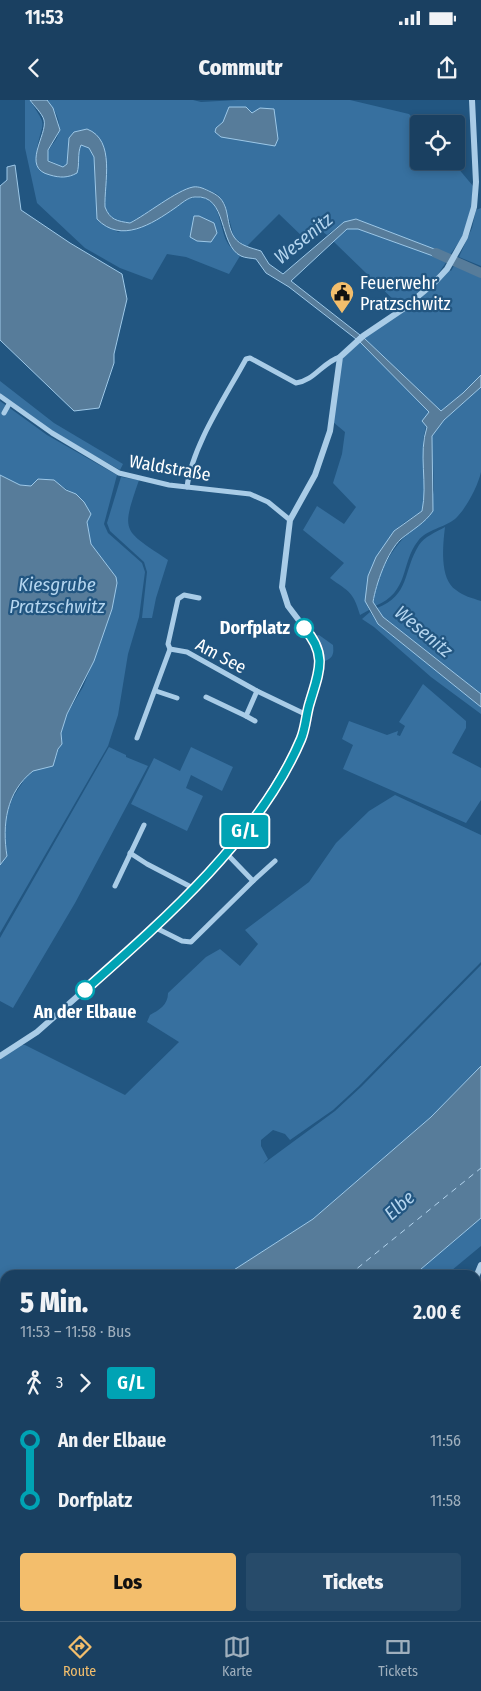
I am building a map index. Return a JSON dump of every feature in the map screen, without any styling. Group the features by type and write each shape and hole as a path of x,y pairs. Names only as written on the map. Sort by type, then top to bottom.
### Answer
{"street":[{"path":"187,487 189,473 205,436 246,359 250,358 296,383 305,382 331,360 340,357 360,338 403,309 435,282 447,268 459,249 477,206 472,100"},
{"path":"0,1056 37,1032 154,927 227,854 258,812 301,740 319,671 320,656 316,643 288,606 282,588 290,520 315,475 330,431 340,357"},
{"name":"Waldstraße","path":"0,396 52,433 119,472 187,487 250,494 268,502 290,520"},
{"path":"4,413 9,404"},
{"name":"Am See","path":"137,738 170,649 168,644 178,598 184,594 199,598"},
{"name":"Am See","path":"170,649 187,652 258,691 307,715"},
{"path":"156,691 177,698"},
{"name":"Am See","path":"246,716 258,691"},
{"path":"206,697 255,720"},
{"path":"116,886 144,825"},
{"path":"130,853 193,888"},
{"path":"227,854 253,881"},
{"path":"154,927 182,941 191,942 275,861"}],"shaded area":[{"path":"25,100 30,100 43,123 37,148 59,178 81,145 89,148 94,157 97,219 118,232 189,199 199,197 207,199 213,203 217,210 228,244 240,256 229,274 186,257 167,254 152,280 120,268 85,248 37,203 25,148"},
{"path":"47,100 193,100 201,102 237,100 350,100 409,114 410,170 460,170 473,186 471,207 463,236 450,255 356,219 344,222 327,235 323,232 305,239 279,214 246,247 234,237 225,204 217,194 204,188 193,187 142,218 129,223 121,222 111,217 105,207 107,174 105,154 102,144 96,136 87,129 74,132 69,138 67,164 63,167 48,160 49,149 57,138 59,130 55,111","holes":["252,113 221,137 215,132 216,128 223,122"]},
{"path":"481,208 481,266 459,257 472,228 476,210"},
{"path":"347,229 358,229 447,261 434,280 400,306 333,241"},
{"path":"455,264 481,276 481,375 441,411 364,338 423,296 449,270 451,271"},
{"path":"360,342 429,412 423,440 425,494 422,511 397,529 382,549 369,580 367,601 369,610 360,615 352,596 330,578 344,563 303,530 317,506 344,524 356,507 333,483 342,454 345,432 333,422 340,364 345,355"},
{"path":"0,381 54,423 123,464 120,470 58,434 14,404 0,393"},
{"path":"481,387 481,472 474,490 455,519 431,531 418,541 412,550 403,577 394,593 375,606 373,602 380,576 391,554 407,535 428,518 434,490 432,436 444,420"},
{"path":"0,401 47,435 117,475 104,524 108,533 142,563 145,572 139,617 128,654 118,715 108,746 0,933 0,865 7,856 5,828 8,810 15,794 31,772 53,766 62,739 61,733 67,714 83,687 100,645 116,577 91,544 87,522 76,494 51,481 38,479 31,486 20,485 0,475"},
{"path":"121,477 139,480 129,510 129,528 142,542 168,560 152,618 142,618 147,572 144,562 110,531 107,523"},
{"path":"445,527 443,561 447,578 451,585 459,592 481,601 481,694 383,617 377,608 388,603 401,589 414,554 421,542"},
{"path":"370,612 378,624 481,707 481,714 431,677 374,627 362,619"},
{"path":"319,635 333,645 332,655 325,661 314,636"},
{"path":"423,684 466,721 466,728 452,753 481,768 481,800 466,823 343,769 353,745 342,739 349,721 387,735 398,731 397,735 400,736 405,726 399,722"},
{"path":"109,747 126,755 126,757 148,766 75,903 13,1008 0,1001 0,938"},
{"path":"191,747 233,767 222,791 191,775 186,788 203,796 187,831 131,804 154,758 180,771"},
{"path":"395,795 481,835 481,962 333,1110 290,1140 285,1134 273,1130 261,1140 261,1146 268,1159 263,1164 335,1111 481,965 481,1066 431,1117 313,1219 234,1270 0,1270 0,1058 21,1045 25,1045 125,1095 179,1042 147,1022 150,1015 165,1004 168,993 206,957 220,949 240,966 258,944 245,930 309,882 336,843 369,811"},
{"path":"481,1218 481,1246 452,1270 420,1270"}],"water":[{"path":"30,100 47,100 53,108 60,130 48,150 48,161 63,167 67,164 69,138 74,132 87,129 102,142 107,175 105,207 109,215 118,220 130,223 186,189 198,187 218,196 222,201 227,212 231,231 239,243 261,251 269,264 283,274 344,222 356,219 450,255 447,261 358,229 347,229 291,281 360,335 356,339 289,287 266,273 256,259 243,257 234,250 229,242 218,211 213,203 206,198 190,198 156,220 136,229 116,230 106,226 97,219 94,157 89,148 81,145 77,173 67,177 50,175 41,171 37,165 37,150 44,120"},
{"path":"229,107 246,107 252,113 260,108 274,109 278,139 275,146 221,137 215,132 216,128 223,122"},
{"path":"15,165 21,210 70,243 122,274 127,299 114,354 114,363 99,408 74,411 0,340 0,186 7,180 7,167"},
{"path":"194,216 199,216 214,223 217,233 211,242 197,241 190,237"},
{"path":"364,338 441,411 481,375 481,387 444,420 432,436 433,511 422,523 401,539 391,552 379,578 373,602 383,617 481,694 481,707 378,624 365,601 368,576 376,557 394,531 422,511 424,500 423,448 427,427 422,421 429,412 360,342"},
{"name":"Kiesgrube Pratzschwitz","path":"0,475 20,485 31,486 38,479 54,480 66,490 76,494 84,502 91,514 87,522 91,544 116,577 117,583 112,609 94,661 67,714 61,733 62,744 58,749 53,766 33,771 24,779 12,799 6,821 7,856 0,865"},
{"name":"Elbe","path":"481,1066 481,1218 420,1270 234,1270 313,1219 431,1117"}],"waterway":[{"name":"Wesenitz","path":"436,253 481,273"}],"ferry route":[{"path":"355,1270 481,1168"}],"bus line":[{"name":"G/L","path":"85,990 130,950 227,854 258,812 285,769 304,733 320,665 320,656 316,643 304,628"}],"place":[{"name":"Feuerwehr Pratzschwitz","path":"342,314"},
{"name":"Dorfplatz","path":"304,628"},
{"name":"An der Elbaue","path":"85,990"}]}
